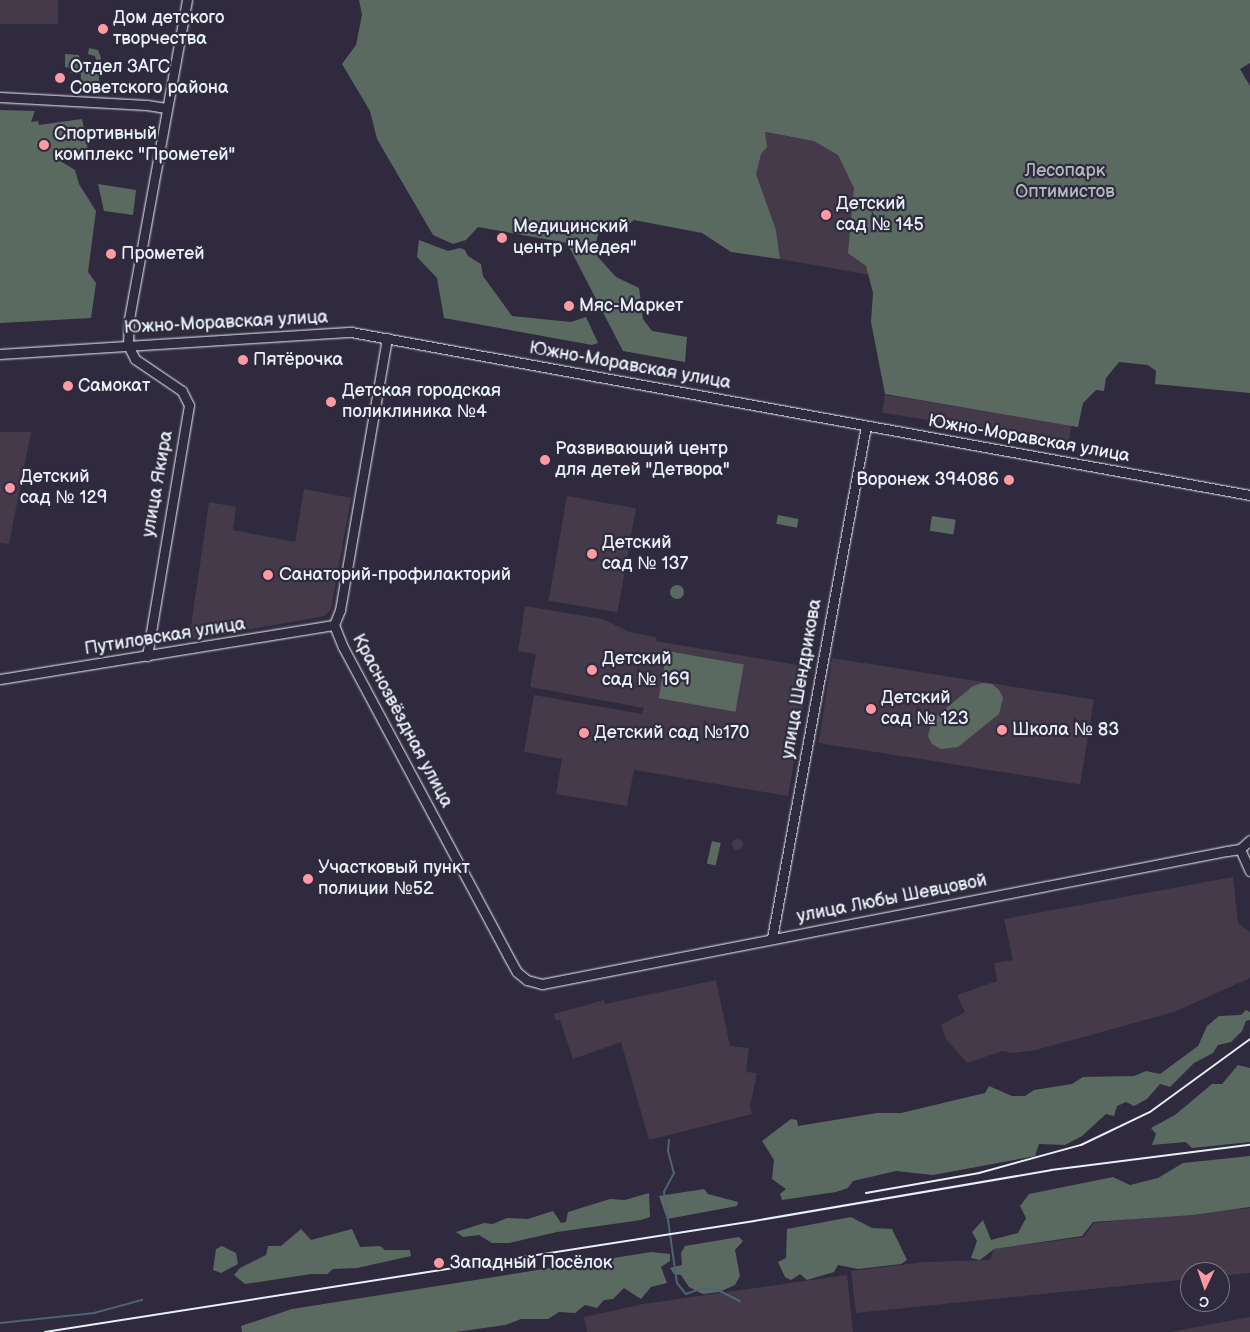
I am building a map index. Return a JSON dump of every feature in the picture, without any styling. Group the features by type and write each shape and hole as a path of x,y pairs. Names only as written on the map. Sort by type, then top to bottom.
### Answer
{"street":[{"path":"128,345 132,300 187,0"},
{"path":"0,98 147,104 166,108"},
{"name":"Южно-Моравская улица","path":"0,354 343,332 386,338 1250,495"},
{"name":"Краснозвёздная улица","path":"386,338 340,610 334,625 343,647 508,956 518,972 527,980"},
{"name":"улица Якира","path":"128,345 134,359 182,392 189,405 155,595 148,656"},
{"name":"улица Шендрикова","path":"772,938 866,426"},
{"name":"Путиловская улица","path":"0,679 334,625"},
{"path":"1250,840 1240,849 1250,871"},
{"name":"улица Любы Шевцовой","path":"527,980 542,984 1240,849"}],"shaded area":[{"path":"0,0 58,0 58,24 0,24"},
{"name":"Детский сад № 145","path":"756,131 857,148 875,276 780,259 776,230 753,167"},
{"path":"885,395 1072,425 1069,442 882,413"},
{"name":"Детский сад № 129","path":"0,432 31,432 9,544 0,543"},
{"name":"Cанаторий-профилакторий","path":"304,489 351,498 331,609 325,616 189,640 209,502 236,507 233,530 295,542"},
{"name":"Детский сад № 137","path":"567,496 636,508 618,613 549,600"},
{"path":"525,606 603,619 629,632 656,637 656,641 810,667 788,796 634,770 627,806 556,794 562,759 524,752 534,695 642,714 644,708 530,687 536,654 518,651"},
{"name":"Школа № 83","path":"832,658 1094,699 1080,784 819,743"},
{"path":"737,838 743,844 737,850 731,844"},
{"path":"1233,877 1238,923 1250,932 1250,978 1174,1012 1036,1050 1013,1053 1002,1051 967,1063 946,1039 941,1025 965,1012 957,995 997,981 994,963 1013,960 1004,919"},
{"path":"716,980 730,1046 749,1048 746,1072 757,1073 750,1107 752,1114 649,1140 621,1042 573,1059 560,1020 556,1021 554,1014 604,1000 605,1004"},
{"path":"1250,1208 1250,1273 1230,1275 1230,1262 1180,1262 1180,1280 856,1313 851,1271 925,1262 990,1260 994,1249 1084,1237 1094,1223"},
{"path":"847,1275 853,1332 587,1332 584,1317 643,1304"},
{"path":"1250,1317 1250,1332 1170,1332"}],"green space":[{"name":"Лесопарк Оптимистов","path":"359,0 1250,0 1250,63 1240,69 1250,86 1250,393 1155,384 1156,371 1148,365 1119,362 1106,378 1104,391 1096,390 1083,403 1078,427 885,394 871,322 873,293 866,266 848,253 854,188 838,155 814,141 765,132 767,147 761,154 756,174 776,230 780,259 731,252 702,233 634,220 622,230 611,233 599,229 595,248 597,256 616,277 639,288 643,319 652,331 687,337 685,362 623,351 567,243 478,227 466,240 453,244 433,235 377,139 370,111 342,64 356,45 362,15"},
{"path":"89,48 98,50 101,58 98,67 95,56 88,54"},
{"path":"65,54 79,55 82,70 99,72 99,89 80,88 81,74 70,73 70,68 65,67"},
{"path":"0,110 35,111 31,122 38,121 39,125 82,119 88,150 54,157 75,170 79,184 96,211 88,272 96,283 91,318 0,323"},
{"path":"98,184 136,190 133,215 104,211"},
{"path":"419,240 448,251 460,248 465,250 468,256 481,264 483,276 512,316 571,322 586,317 598,343 592,345 444,318 437,278 417,257"},
{"path":"778,515 799,519 797,528 776,524"},
{"path":"932,516 956,520 953,535 930,531"},
{"path":"674,585 680,585 684,592 680,599 674,599 670,595 670,589"},
{"path":"667,651 744,665 735,712 659,698"},
{"path":"982,683 992,684 999,690 1003,698 999,714 958,747 941,749 932,744 928,736 932,720 973,686"},
{"path":"712,841 721,843 716,865 707,863"},
{"path":"1246,1010 1250,1012 1250,1020 1246,1021 1242,1031 1231,1042 1218,1045 1213,1053 1194,1063 1170,1087 1160,1084 1147,1099 1134,1106 1126,1102 1117,1106 1114,1116 1106,1114 1082,1136 1065,1145 1039,1144 1035,1156 933,1175 896,1171 853,1181 848,1188 836,1192 782,1200 780,1194 786,1189 772,1179 774,1160 762,1141 791,1119 797,1120 798,1126 877,1113 901,1113 985,1093 989,1086 1012,1096 1025,1096 1034,1090 1072,1084 1083,1077 1134,1076 1146,1071 1160,1074 1198,1046 1207,1026 1219,1016 1241,1015"},
{"path":"1238,1065 1250,1068 1250,1142 1192,1148 1186,1142 1152,1145 1156,1134 1151,1128 1175,1115 1212,1084 1222,1084"},
{"path":"1250,1156 1250,1207 1192,1215 1093,1222 1082,1236 994,1249 980,1260 971,1258 977,1241 972,1232 983,1220 991,1240 1018,1233 1026,1218 1020,1206 1029,1194 1113,1177 1130,1185 1158,1178 1183,1163"},
{"path":"704,1189 708,1194 738,1202 737,1206 667,1219 659,1196"},
{"path":"649,1193 650,1217 641,1220 557,1232 509,1243 492,1243 479,1235 463,1237 456,1232 484,1223 493,1224 507,1218 528,1219 553,1211 561,1223 566,1222 568,1212 610,1199 625,1200"},
{"path":"851,1217 872,1228 892,1229 907,1260 901,1264 858,1269 838,1265 834,1272 807,1280 800,1274 791,1280 785,1277 778,1262 786,1258 787,1229"},
{"path":"301,1229 311,1240 352,1229 360,1247 380,1246 385,1250 410,1250 411,1256 357,1268 333,1269 327,1274 311,1274 245,1284 234,1275 240,1268 266,1255 268,1246 281,1246"},
{"path":"739,1237 743,1241 735,1250 740,1276 735,1285 719,1292 703,1294 689,1287 681,1275 674,1274 670,1268 682,1265 681,1253 685,1246"},
{"path":"222,1246 236,1253 238,1264 221,1273 213,1270 216,1249"},
{"path":"651,1252 670,1254 670,1261 661,1267 667,1283 651,1287 641,1299 624,1288 613,1299 604,1300 597,1308 585,1305 575,1313 559,1312 548,1319 521,1319 505,1325 456,1332 242,1332 241,1326 292,1309"}],"waterway":[{"path":"669,1140 668,1151 674,1173 664,1192 677,1283 686,1294 700,1289 716,1289 740,1301"},
{"path":"0,1323 94,1313 142,1300"}],"railway":[{"path":"866,1193 979,1173 1081,1145 1150,1112 1250,1039"},
{"path":"45,1332 754,1221 1051,1170 1250,1145"}],"place":[{"name":"Дом детского творчества","path":"103,29"},
{"name":"Отдел ЗАГС Советского района","path":"60,78"},
{"name":"Спортивный комплекс \"Прометей\"","path":"44,145"},
{"name":"Детский сад № 145","path":"826,215"},
{"name":"Медицинский центр \"Медея\"","path":"502,238"},
{"name":"Прометей","path":"111,254"},
{"name":"Мяс-Маркет","path":"569,306"},
{"name":"Пятёрочка","path":"243,360"},
{"name":"Самокат","path":"68,386"},
{"name":"Детская городская поликлиника №4","path":"331,402"},
{"name":"Развивающий центр для детей \"Детвора\"","path":"545,460"},
{"name":"Воронеж 394086","path":"1009,480"},
{"name":"Детский сад № 129","path":"10,488"},
{"name":"Детский сад № 137","path":"592,554"},
{"name":"Cанаторий-профилакторий","path":"268,575"},
{"name":"Детский сад № 169","path":"592,670"},
{"name":"Детский сад № 123","path":"871,709"},
{"name":"Школа № 83","path":"1002,730"},
{"name":"Детский сад №170","path":"584,733"},
{"name":"Участковый пункт полиции №52","path":"308,879"},
{"name":"Западный Посёлок","path":"439,1263"}]}
